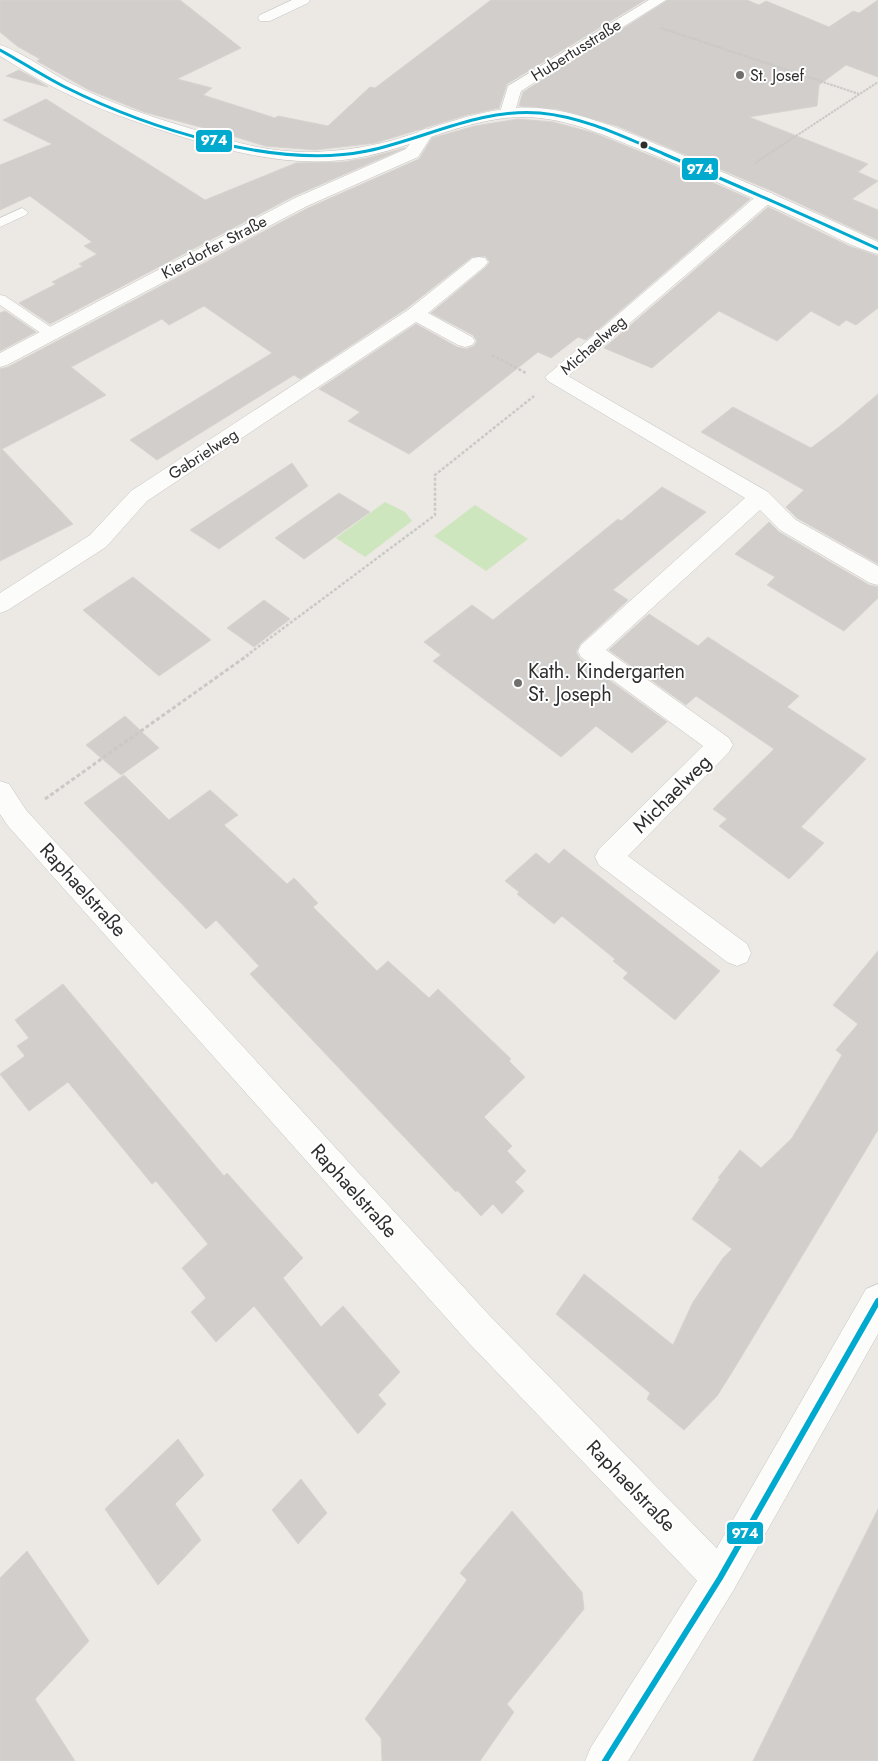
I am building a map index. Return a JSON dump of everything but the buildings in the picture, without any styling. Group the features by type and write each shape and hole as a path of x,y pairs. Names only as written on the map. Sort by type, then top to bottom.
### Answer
{"street":[{"path":"265,18 303,0"},
{"name":"Hubertusstraße","path":"508,112 514,89 659,0"},
{"path":"0,50 55,82 140,118 231,147 264,154 300,158 341,156 379,149 425,134 508,112 539,113 569,119 641,144 729,180 878,248"},
{"name":"Kierdorfer Straße","path":"0,361 301,202 412,153 425,134"},
{"name":"Michaelweg","path":"766,197 551,381 760,497 788,525 878,577"},
{"name":"Gabrielweg","path":"0,604 98,541 139,496 415,314 479,262"},
{"path":"415,314 465,341"},
{"name":"Michaelweg","path":"737,953 609,857 720,745 590,651 760,497"},
{"name":"Raphaelstraße","path":"0,792 9,825 478,1328 720,1578"},
{"path":"605,1761 720,1578 878,1300"}],"lane":[{"path":"0,223 22,212"},
{"path":"0,299 50,333"}],"path":[{"path":"629,17 859,94"},
{"path":"729,180 878,82"},
{"path":"9,825 248,655 435,515 435,475 551,381 465,341"}],"green space":[{"path":"385,502 405,512 412,521 365,557 336,538"},
{"path":"475,505 528,539 486,571 434,536"}],"transit line":[{"name":"974","path":"0,50 53,81 112,108 222,143 269,153 317,156 342,155 388,146 474,119 518,112 556,115 588,123 718,176 878,249"},
{"name":"974","path":"605,1761 720,1578 878,1301"}],"place":[{"name":"St. Josef","path":"740,75"},
{"name":"Kath. Kindergarten St. Joseph","path":"518,683"}]}
